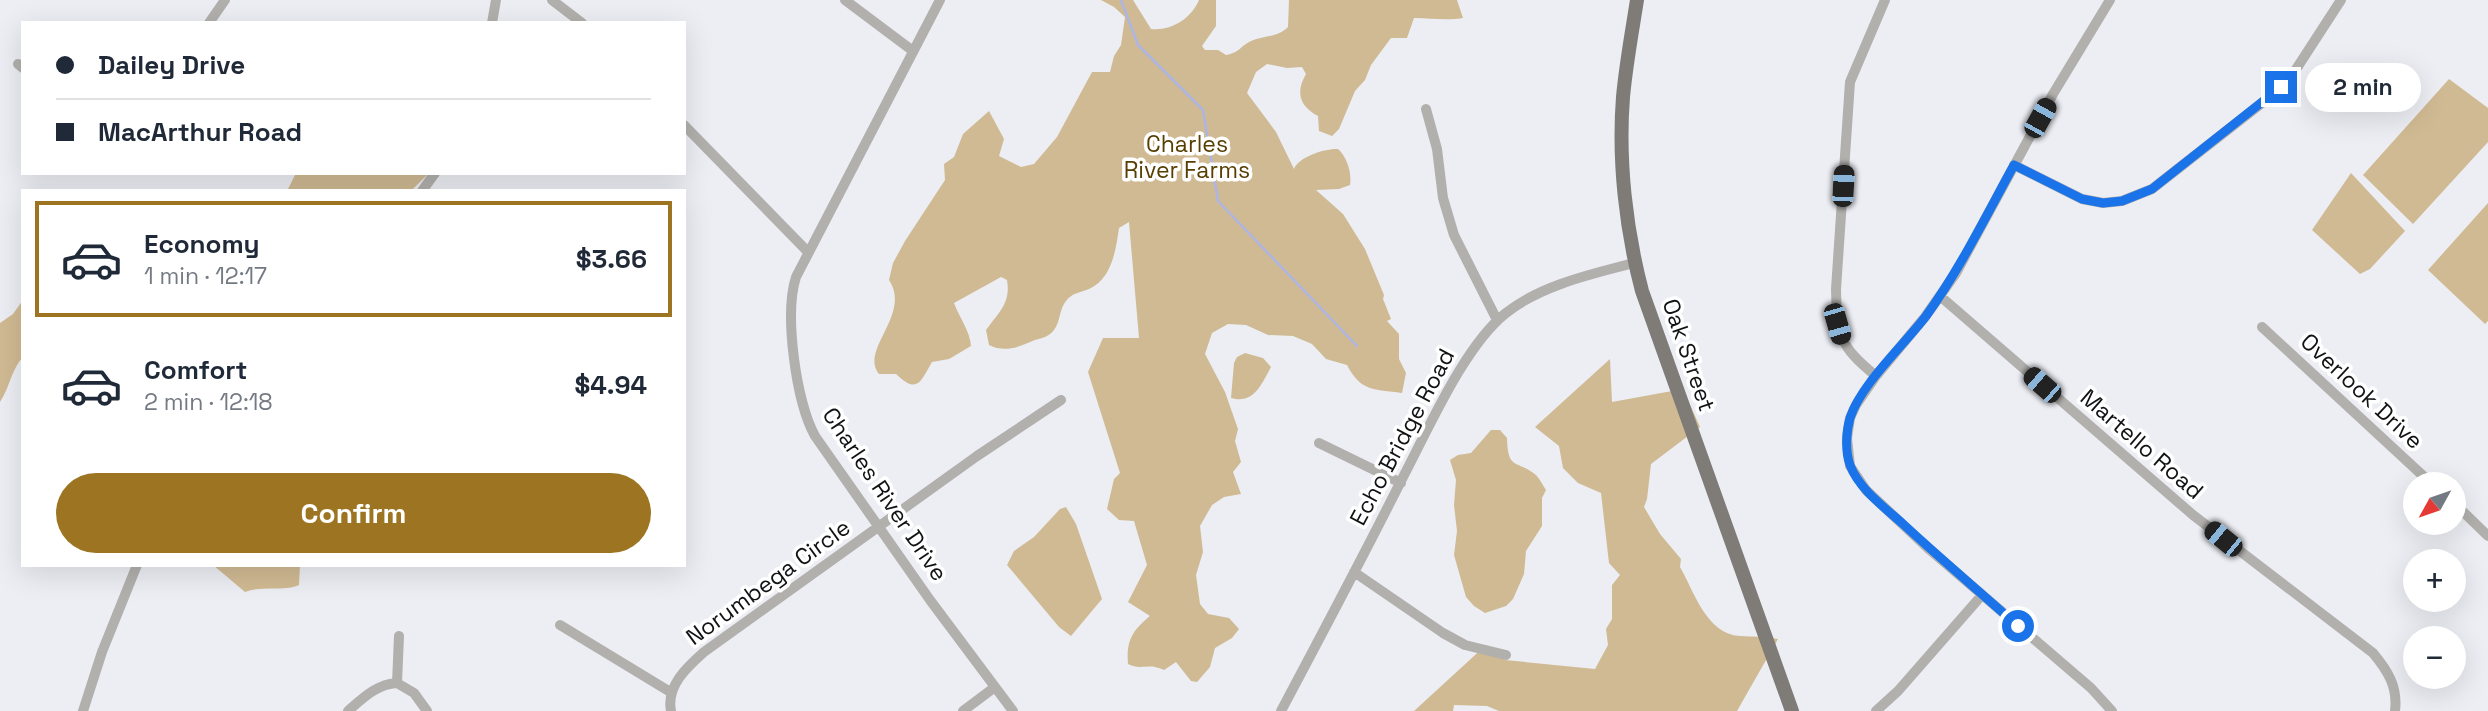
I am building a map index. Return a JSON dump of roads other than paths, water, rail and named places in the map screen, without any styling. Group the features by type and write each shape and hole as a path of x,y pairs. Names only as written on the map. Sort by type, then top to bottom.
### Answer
{"main road":[{"name":"Oak Street","path":"1637,0 1626,73 1622,136 1634,263 1646,304 1792,711"}],"street":[{"path":"210,21 225,0"},
{"path":"492,21 496,0"},
{"path":"552,0 579,21"},
{"path":"845,0 913,51"},
{"name":"Charles River Drive","path":"940,0 808,252 792,289 792,332 807,421 879,527 1013,711"},
{"path":"1877,376 1864,366 1841,339 1837,324 1836,289 1850,82 1885,0"},
{"path":"2110,0 2053,94 1956,273 1877,376 1850,418 1846,438 1850,467 1866,490 1982,595 2091,688 2112,711"},
{"path":"2014,165 2082,199 2103,203 2122,201 2152,189 2281,87 2304,58 2341,0"},
{"path":"1426,109 1437,149 1443,198 1454,235 1497,320"},
{"path":"686,127 808,252"},
{"name":"Echo Bridge Road","path":"1281,711 1472,350 1497,320 1528,299 1586,276 1634,263"},
{"name":"Martello Road","path":"1940,296 2193,515 2373,653 2386,668 2395,690 2395,711"},
{"name":"Overlook Drive","path":"2262,327 2419,472"},
{"name":"Norumbega Circle","path":"671,693 689,665 704,652 1061,400"},
{"path":"1319,443 1401,483"},
{"path":"2466,515 2488,536"},
{"path":"83,711 102,652 135,567"},
{"path":"1354,572 1443,634 1465,645 1506,655"},
{"path":"1876,711 1898,691 1982,595"},
{"path":"559,625 671,693 671,711"},
{"path":"397,683 399,636"},
{"path":"348,711 376,689 397,683 414,693 427,711"},
{"path":"963,711 995,687"}],"waterway":[{"path":"1121,0 1138,45 1203,110 1218,201 1357,346"}],"park label":[{"name":"Charles River Farms","path":"1187,157"}]}
